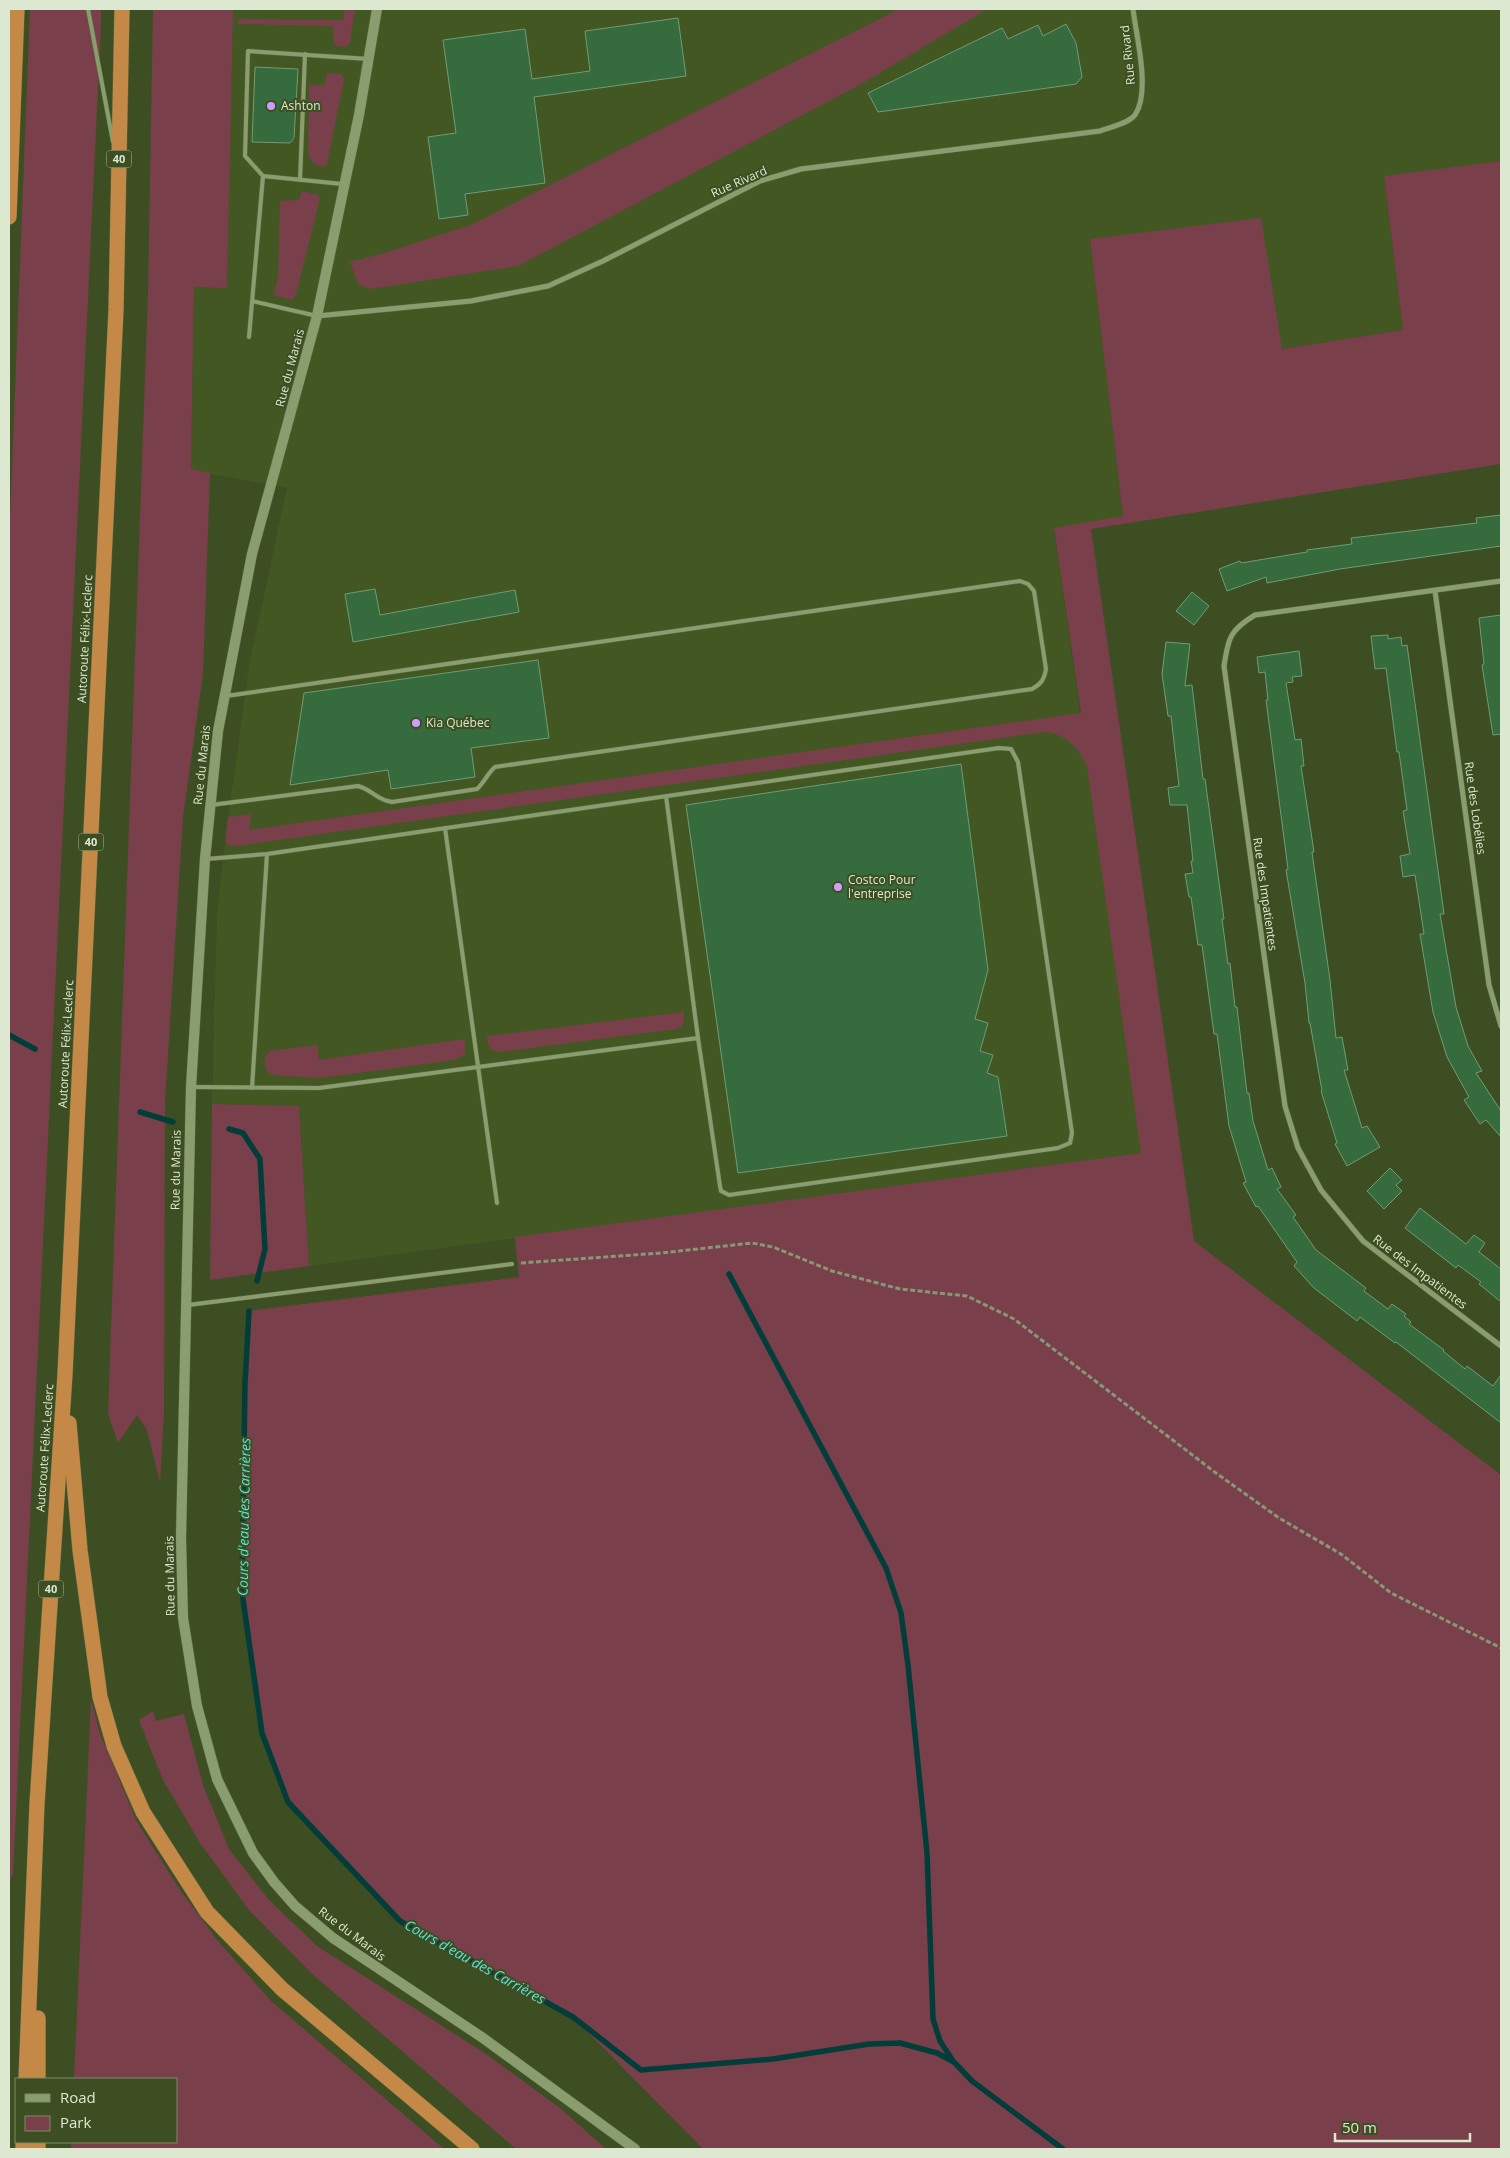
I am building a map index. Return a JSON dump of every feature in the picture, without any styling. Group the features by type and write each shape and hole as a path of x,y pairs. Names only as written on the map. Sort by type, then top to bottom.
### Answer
{"highway":[{"path":"9,217 17,9"},
{"name":"Autoroute Félix-Leclerc","path":"26,2078 37,1804 65,1374 116,310 122,9"},
{"path":"65,1374 80,1550 100,1697 114,1746 144,1812 207,1912 282,1989 472,2149"},
{"path":"37,1804 38,2078"}],"street":[{"name":"Rue du Marais","path":"377,9 345,184 317,316 252,554 218,731 205,859 190,1087 181,1538 183,1618 197,1706 217,1780 252,1853 274,1882 295,1906 332,1938 483,2038 635,2149"},
{"name":"Rue Rivard","path":"317,316 470,301 548,286 603,261 760,181 801,169 1100,131 1121,124 1134,116 1141,97 1141,69 1132,9"},
{"name":"Rue des Impatientes","path":"1501,581 1255,615 1239,625 1227,643 1224,666 1285,1106 1298,1148 1321,1190 1363,1241 1501,1346"},
{"name":"Rue des Lobélies","path":"1435,591 1489,985 1501,1026"}],"lane":[{"path":"88,9 119,176"},
{"path":"345,184 263,176 244,156 248,51 368,59"},
{"path":"300,180 305,54"},
{"path":"249,337 263,176"},
{"path":"252,301 317,316"},
{"path":"211,805 358,786 368,788 380,800 392,802 477,789 482,785 488,773 495,767 1032,689 1045,678 1046,669 1034,591 1028,584 1020,581 224,697"},
{"path":"205,859 267,854 445,828 666,796 999,748 1011,749 1018,762 1072,1138 1065,1147 729,1195 721,1191 698,1038 666,796"},
{"path":"445,828 497,1204"},
{"path":"252,1088 267,854"},
{"path":"190,1087 318,1088 698,1038"},
{"path":"186,1305 512,1264"}],"path":[{"path":"512,1264 662,1253 752,1243 773,1247 832,1271 900,1289 966,1296 1014,1319 1216,1473 1279,1518 1341,1554 1391,1593 1501,1648"}],"shaded area":[{"path":"233,9 1501,9 1501,161 1384,177 1403,330 1282,349 1090,239 1123,517 1054,529 1142,1153 309,1266 299,1106 212,1104 217,913 226,835 249,666 287,488 191,470 194,287 227,288"}],"green space":[{"path":"30,9 101,9 101,24 13,1874 9,1883 9,545"},
{"path":"153,9 233,9 227,288 194,287 191,469 210,473 203,674 183,817 165,1101 164,1411 160,1482 147,1430 137,1415 118,1443 108,1413 148,294"},
{"path":"345,9 355,9 350,42 346,47 334,45 333,26 238,24 238,19 343,20"},
{"path":"899,9 987,9 861,84 518,266 370,289 358,284 350,262 471,225"},
{"path":"327,73 341,74 344,79 327,164 322,167 314,164 308,154 309,85 324,85"},
{"path":"1501,161 1501,464 1091,529 1194,1241 1501,1475 1501,2149 703,2149 573,2017 400,1921 288,1802 262,1733 242,1592 245,1383 249,1311 519,1277 515,1237 1141,1153 1087,766 1080,753 1065,738 1044,732 236,846 228,845 225,842 228,817 251,814 249,830 1081,713 1054,528 1123,516 1090,239 1261,218 1282,349 1403,330 1384,176"},
{"path":"302,191 318,195 320,198 296,294 292,300 273,295 278,279 280,201 299,200"},
{"path":"684,1012 682,1026 676,1029 501,1052 492,1050 487,1040 487,1036"},
{"path":"465,1039 465,1054 455,1060 320,1078 273,1075 268,1072 265,1064 265,1058 270,1051 317,1045 319,1060"},
{"path":"212,1104 299,1106 309,1266 210,1280"},
{"path":"91,1700 100,1734 137,1822 180,1890 217,1940 271,2001 444,2149 71,2149 71,2143 178,2143 178,2078 74,2078"},
{"path":"153,1711 156,1721 184,1714 203,1785 229,1849 269,1900 317,1946 486,2054 560,2108 606,2149 516,2149 311,1973 249,1910 200,1843 163,1780 139,1720"}],"building":[{"path":"678,18 686,76 534,97 545,183 465,194 468,215 439,219 428,137 456,133 443,40 525,29 532,79 590,71 585,31"},
{"path":"1066,24 1076,43 1082,77 1076,84 878,112 868,93 1002,28 1008,39 1038,25 1043,36"},
{"path":"255,67 298,69 294,138 290,143 252,142"},
{"path":"1501,515 1501,546 1340,569 1267,583 1266,577 1227,591 1219,569 1240,561 1241,563 1307,552 1307,550 1352,544 1351,538 1477,523 1476,518"},
{"path":"375,589 380,615 515,590 519,612 353,642 345,594"},
{"path":"1192,592 1209,606 1194,625 1176,611"},
{"path":"1501,615 1501,734 1493,735 1482,665 1484,664 1479,618"},
{"path":"1388,635 1388,639 1401,637 1402,646 1407,645 1444,914 1440,914 1456,1007 1468,1046 1482,1071 1476,1073 1501,1111 1501,1137 1486,1120 1480,1124 1464,1100 1469,1097 1447,1057 1433,1012 1420,934 1424,934 1415,875 1403,877 1400,856 1410,854 1403,811 1407,810 1386,668 1375,669 1371,636"},
{"path":"1166,642 1190,644 1185,686 1192,685 1203,779 1205,779 1224,919 1222,919 1228,964 1230,963 1235,1007 1237,1007 1247,1093 1249,1093 1253,1121 1268,1170 1272,1168 1281,1187 1277,1189 1296,1215 1293,1217 1316,1250 1366,1288 1364,1291 1388,1309 1392,1304 1406,1314 1404,1316 1411,1322 1409,1324 1444,1350 1465,1369 1467,1366 1493,1386 1501,1375 1501,1423 1396,1342 1360,1317 1357,1321 1314,1288 1294,1266 1297,1262 1258,1206 1256,1207 1243,1183 1246,1182 1229,1126 1217,1034 1214,1034 1202,945 1198,945 1191,897 1189,897 1185,874 1193,873 1187,805 1170,805 1168,788 1179,786 1171,716 1168,716 1162,674"},
{"path":"1299,651 1302,676 1292,677 1293,682 1286,683 1295,740 1301,739 1304,766 1301,766 1314,852 1312,852 1336,1038 1342,1037 1348,1070 1344,1070 1362,1128 1367,1126 1380,1147 1347,1166 1335,1144 1337,1143 1321,1091 1286,870 1288,869 1266,700 1268,700 1265,672 1259,673 1257,657"},
{"path":"538,660 549,738 471,748 475,777 391,789 388,770 290,785 304,693"},
{"name":"Costco Pour l'entreprise","path":"961,764 988,970 975,1019 988,1023 980,1051 993,1055 987,1073 998,1077 1007,1136 738,1173 686,805"},
{"path":"1390,1168 1402,1180 1396,1185 1402,1191 1384,1209 1367,1191"},
{"path":"1420,1208 1466,1244 1474,1235 1485,1243 1479,1252 1501,1269 1501,1302 1479,1284 1481,1282 1458,1265 1456,1268 1405,1228"}],"waterway":[{"name":"Cours d'eau des Carrières","path":"9,1035 35,1049"},
{"name":"Cours d'eau des Carrières","path":"140,1112 173,1122"},
{"name":"Cours d'eau des Carrières","path":"229,1129 243,1133 260,1159 265,1249 257,1281"},
{"path":"729,1274 886,1568 901,1613 927,1853 933,2019 940,2041 953,2061"},
{"name":"Cours d'eau des Carrières","path":"249,1311 245,1383 242,1592 262,1733 288,1802 400,1921 573,2017 641,2070 773,2059 869,2044 900,2043 937,2053 954,2062 972,2081 1063,2149"}],"place":[{"name":"Ashton","path":"271,106"},
{"name":"Kia Québec","path":"416,723"},
{"name":"Costco Pour l'entreprise","path":"838,887"}]}
